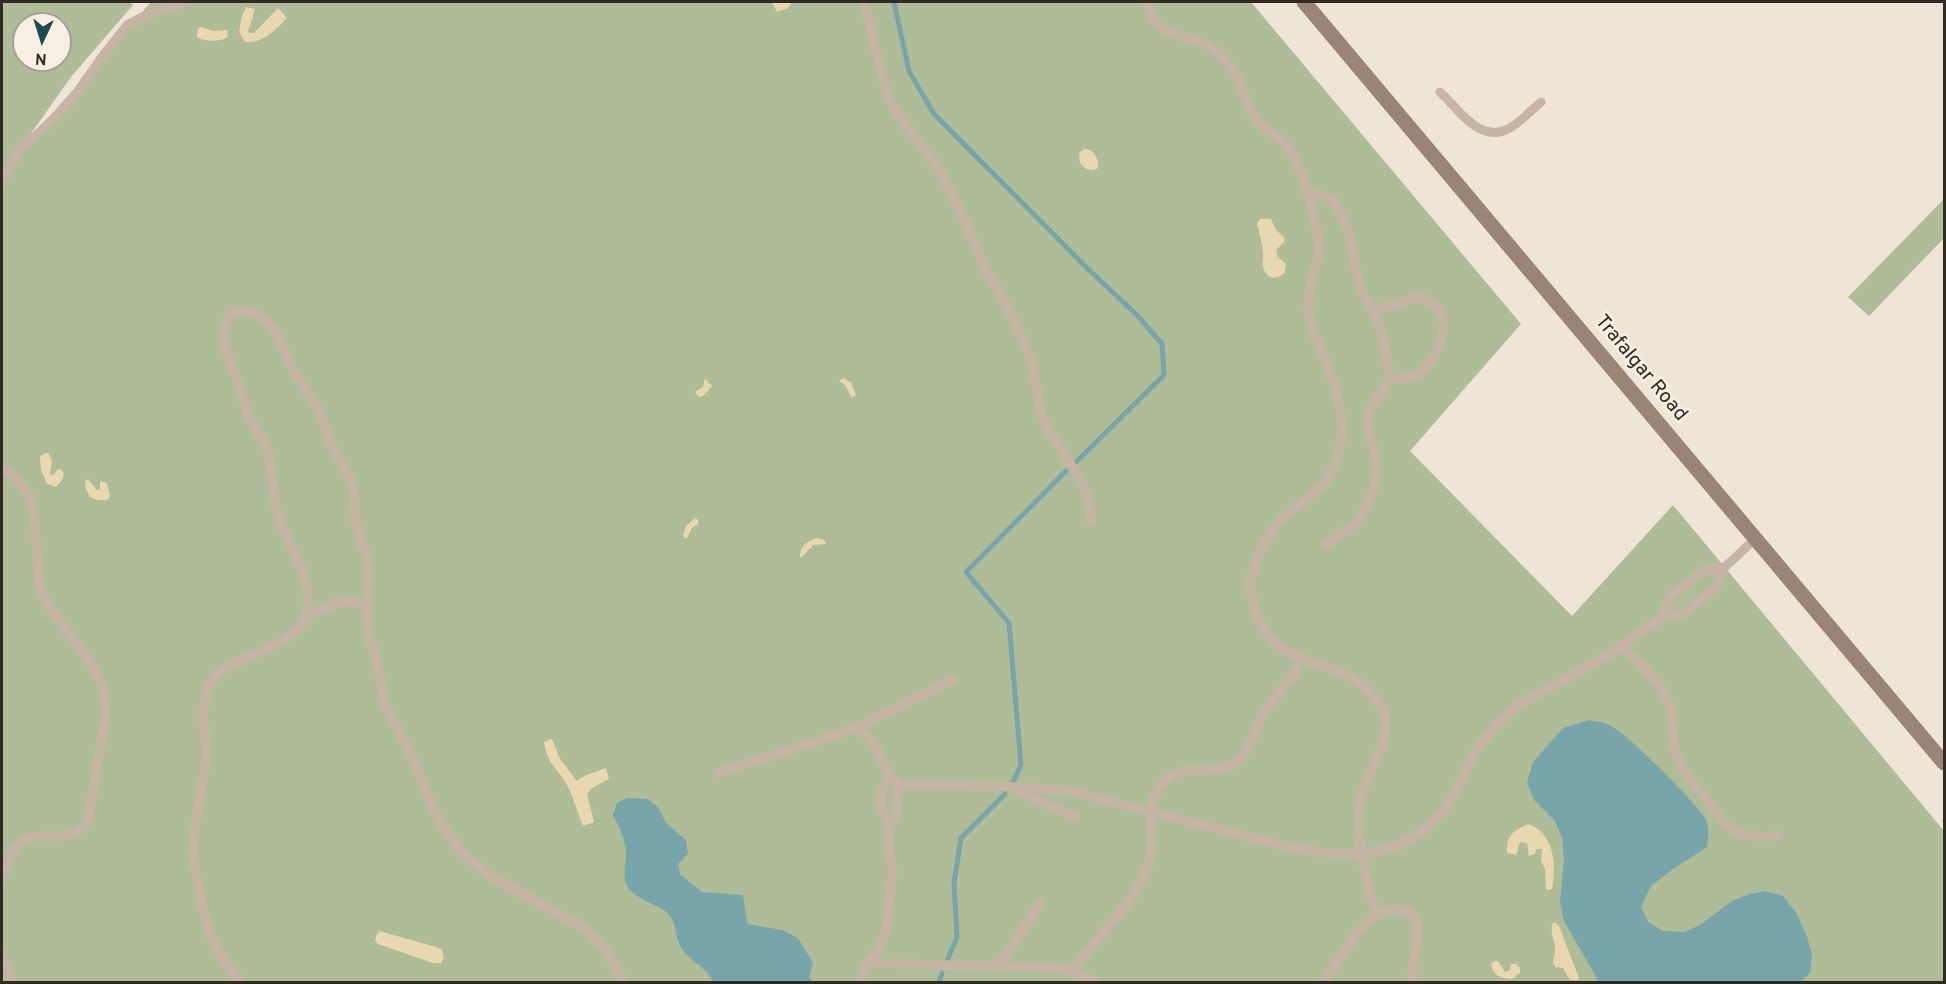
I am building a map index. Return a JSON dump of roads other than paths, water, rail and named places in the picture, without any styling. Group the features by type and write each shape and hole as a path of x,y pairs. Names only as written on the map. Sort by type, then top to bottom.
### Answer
{"main road":[{"name":"Trafalgar Road","path":"1304,2 1944,763"}],"lane":[{"path":"2,181 18,152 68,105 128,25 150,13 187,2"},
{"path":"864,2 887,96 898,116 941,172 992,281 1011,314 1033,364 1039,404 1045,425 1076,472 1086,492 1091,511 1091,522"},
{"path":"1148,2 1152,16 1162,28 1206,44 1231,68 1239,80 1251,113 1263,127 1289,148 1307,193 1318,237 1318,255 1309,290 1308,308 1313,334 1336,390 1341,421 1340,443 1335,466 1322,486 1284,516 1273,531 1256,559 1250,585 1255,612 1265,632 1279,645 1300,658 1353,677 1367,688 1384,712 1386,721 1384,737 1366,782 1360,802 1359,819 1362,854 1369,891 1377,915"},
{"path":"1440,92 1462,115 1483,131 1498,133 1509,129 1541,102"},
{"path":"1307,193 1331,198 1348,227 1362,289 1379,325 1389,380 1373,402 1368,418 1368,433 1374,450 1375,484 1359,519 1327,544"},
{"path":"1370,307 1382,308 1410,299 1422,298 1432,302 1442,316 1442,337 1434,358 1427,367 1418,375 1389,380"},
{"path":"241,982 218,952 213,940 194,858 195,828 206,766 204,711 206,694 212,681 223,671 289,636 300,627 306,616 307,602 301,569 280,522 270,454 262,437 248,417 225,347 224,327 229,316 237,311 249,310 273,328 294,372 318,408 333,448 353,485 356,526 367,558 369,573 370,641 377,662 384,703 415,763 435,813 462,852 487,874 587,930 606,951 624,982"},
{"path":"2,468 18,480 30,498 34,512 39,585 45,601 100,677 106,711 88,821 69,836 28,837 11,855 2,880"},
{"path":"854,729 865,732 878,749 889,776 899,785 1066,790 1289,847 1325,853 1362,854 1379,851 1402,844 1443,812 1478,747 1499,722 1517,706 1581,671 1662,617 1685,613 1714,588 1725,567 1755,539"},
{"path":"1662,617 1671,596 1703,570 1725,567"},
{"path":"303,620 340,602 353,601 368,607"},
{"path":"1621,646 1639,662 1665,693 1671,711 1677,756 1686,774 1727,826 1742,835 1770,837 1779,835"},
{"path":"1071,972 1131,896 1148,868 1151,804 1165,780 1173,775 1192,770 1224,768 1240,759 1251,743 1264,712 1297,671 1300,658"},
{"path":"717,773 854,729 954,679"},
{"path":"889,776 881,791 882,813 890,826"},
{"path":"860,982 866,963 879,949 886,930 893,870 889,850 890,826 897,813 899,785"},
{"path":"1009,788 1075,817"},
{"path":"998,966 1040,904"},
{"path":"1323,982 1366,924 1388,910 1404,910 1416,922 1417,936 1411,971 1413,982"},
{"path":"2,954 12,982"},
{"path":"866,963 1047,967 1071,972 1097,982"}],"water":[{"path":"1589,720 1609,725 1631,741 1691,800 1707,823 1707,847 1651,886 1641,907 1648,922 1663,931 1684,932 1700,925 1732,901 1749,894 1765,891 1783,896 1797,914 1812,954 1810,973 1800,982 1599,982 1564,921 1560,902 1564,859 1562,837 1555,821 1534,800 1527,782 1533,762 1563,728"},
{"path":"627,798 648,799 658,807 666,823 686,840 688,854 678,864 680,874 702,892 743,895 747,924 782,930 798,938 813,963 809,978 814,982 713,982 707,972 682,949 669,915 634,894 625,881 625,845 613,815 617,803"}],"waterway":[{"path":"894,2 909,71 934,114 1138,316 1162,344 1164,375 1076,462"},
{"path":"1013,782 1021,765 1009,623 966,572 1066,471"},
{"path":"947,961 957,937 954,883 961,838 1005,794"},
{"path":"939,982 942,973"}]}
